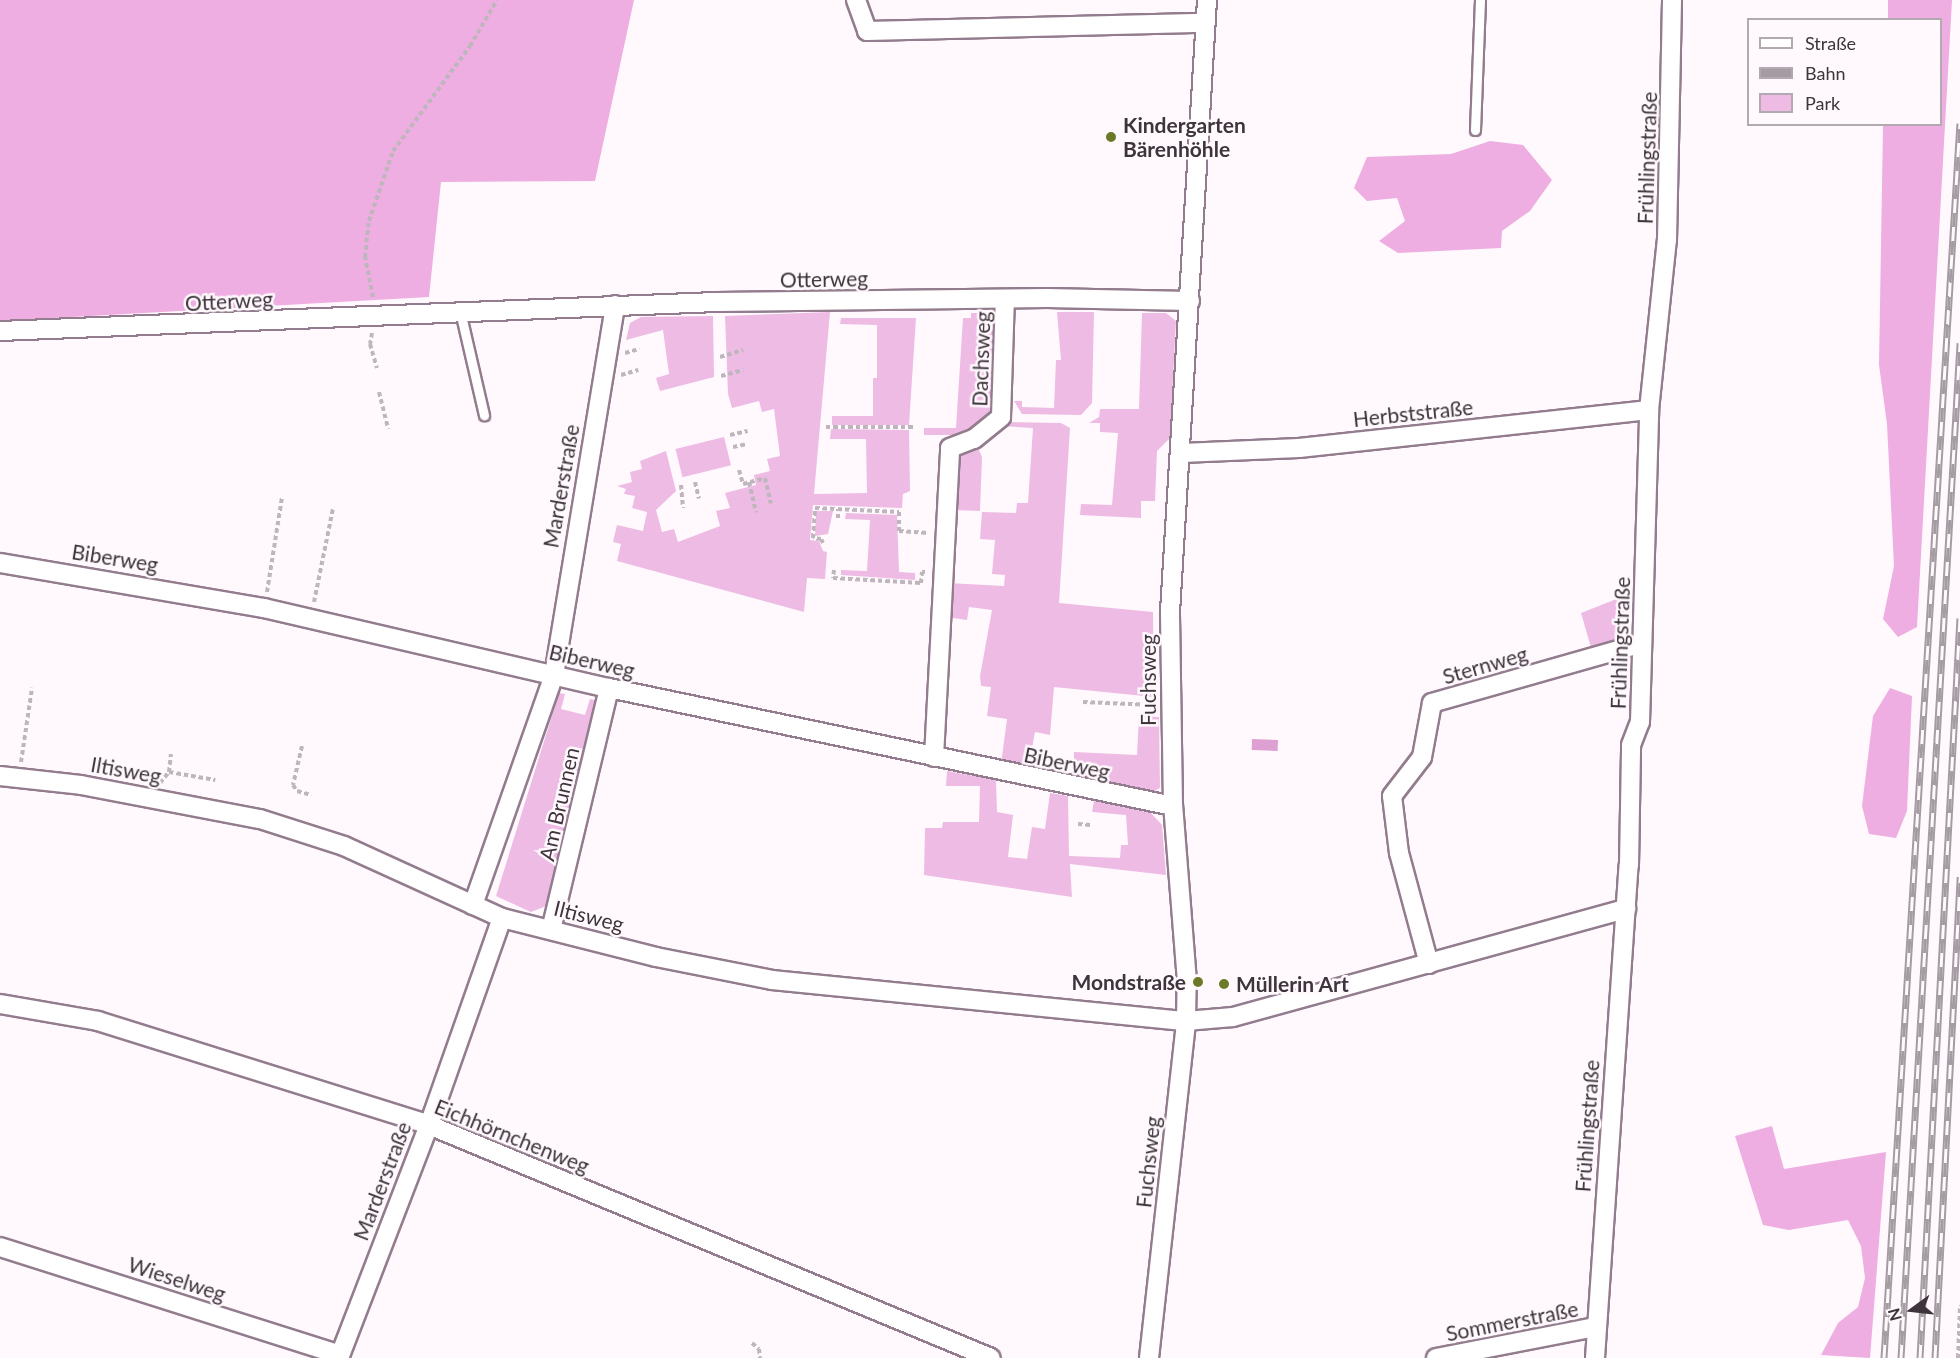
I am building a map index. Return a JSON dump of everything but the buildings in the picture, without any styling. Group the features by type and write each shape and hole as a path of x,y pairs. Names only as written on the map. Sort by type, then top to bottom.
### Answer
{"street":[{"path":"856,0 867,30 1205,23"},
{"name":"Fuchsweg","path":"1149,1358 1186,1021 1187,982 1173,806 1170,612 1182,453 1207,0"},
{"name":"Frühlingstraße","path":"1595,1358 1626,909 1631,745 1640,722 1649,410 1667,240 1672,0"},
{"name":"Otterweg","path":"0,331 198,326 380,314 615,305 1005,299 1190,301"},
{"name":"Dachsweg","path":"934,757 950,448 974,440 1001,417 1005,299"},
{"name":"Marderstraße","path":"554,675 615,305"},
{"name":"Herbststraße","path":"1182,453 1299,448 1649,410"},
{"name":"Biberweg","path":"0,563 264,608 609,688 1173,806"},
{"name":"Sternweg","path":"1430,964 1399,853 1392,796 1422,757 1432,704 1642,643"},
{"name":"Am Brunnen","path":"473,905 554,675"},
{"name":"Am Brunnen","path":"551,930 609,688"},
{"name":"Iltisweg","path":"0,776 157,798 260,819 344,846 502,918 772,980 1186,1021"},
{"path":"1186,1021 1233,1017 1626,909"},
{"name":"Marderstraße","path":"339,1356 429,1125 502,918"},
{"name":"Eichhörnchenweg","path":"0,1004 98,1022 429,1125 991,1358"},
{"name":"Wieselweg","path":"0,1247 339,1356"},
{"name":"Sommerstraße","path":"1436,1358 1596,1327"}],"lane":[{"path":"1475,130 1480,0"},
{"path":"460,311 484,415"}],"path":[{"path":"377,368 370,344 380,314 373,298 364,257 369,221 393,151 470,45 497,0"},
{"path":"720,357 743,350"},
{"path":"613,376 638,370"},
{"path":"721,376 743,370"},
{"path":"379,392 388,429"},
{"path":"826,427 913,427"},
{"path":"730,435 748,430"},
{"path":"733,447 747,444"},
{"path":"739,470 743,484 765,478 771,503"},
{"path":"695,482 699,500"},
{"path":"749,482 756,512"},
{"path":"681,485 683,508"},
{"path":"264,608 282,497"},
{"path":"823,543 821,539 813,538 815,508 900,512 899,531 946,533"},
{"path":"313,609 333,509"},
{"path":"838,510 838,518"},
{"path":"834,570 833,578 921,583 921,576"},
{"path":"19,778 32,688"},
{"path":"1083,702 1170,705"},
{"path":"302,746 293,785 297,791 311,795"},
{"path":"157,798 160,780 169,772 171,754"},
{"path":"169,772 215,780"},
{"path":"1078,824 1091,825"},
{"path":"1958,1358 1960,1305"},
{"path":"752,1343 759,1349 760,1358"}],"green space":[{"path":"830,312 814,494 867,493 866,439 830,439 831,429 909,430 910,491 903,494 902,508 813,505 810,540 819,541 823,551 827,552 825,579 807,578 804,612 617,561 621,544 613,542 617,525 643,531 647,512 632,508 635,496 624,494 626,489 617,486 632,482 630,472 642,469 640,461 666,451 676,491 656,510 662,532 674,529 678,542 720,526 716,511 730,508 725,493 756,485 754,475 770,471 767,459 780,456 774,409 762,412 759,401 732,408 728,394 725,316"},
{"path":"1057,312 1094,312 1092,403 1081,415 1022,414 1014,401 1022,401 1022,407 1054,408 1056,360 1061,360"},
{"path":"971,313 1000,313 998,401 972,435 924,435 924,428 956,428 963,318 971,318"},
{"path":"1142,313 1166,313 1176,321 1170,438 1157,451 1155,501 1141,501 1141,518 1080,515 1081,504 1112,505 1118,433 1100,432 1100,423 1089,423 1099,417 1100,409 1139,409"},
{"path":"713,316 714,377 660,391 656,378 669,374 663,330 626,340 630,323 641,317"},
{"path":"841,318 916,318 909,425 832,425 832,416 873,416 873,378 877,378 877,325 840,324"},
{"path":"1005,422 1061,423 1070,428 1059,603 1153,612 1154,697 1054,687 1050,735 1035,732 1028,770 1001,764 1007,719 987,716 991,687 981,686 980,676 992,610 969,607 967,620 946,617 948,583 1004,586 1005,575 992,574 995,540 980,539 982,512 1016,513 1017,503 1028,503 1033,428 1000,426"},
{"path":"724,437 731,465 683,477 675,449"},
{"path":"968,450 979,450 982,457 980,511 954,510 955,462"},
{"path":"816,511 833,511 828,534 815,536"},
{"path":"846,513 897,515 899,572 915,573 915,580 841,575 841,570 867,571 870,520 845,519"},
{"path":"1629,594 1627,640 1592,651 1581,613"},
{"path":"559,693 565,694 561,709 585,715 590,699 599,701 549,905 531,912 496,896"},
{"path":"1139,716 1159,717 1160,788 1151,793 1074,779 1074,752 1137,755"},
{"path":"947,771 996,780 997,812 1013,815 1008,857 1027,859 1032,827 1045,829 1050,793 1068,796 1069,856 1120,858 1121,845 1128,845 1126,815 1092,812 1094,801 1151,813 1162,825 1166,875 1070,864 1072,897 924,875 925,828 942,828 943,822 979,822 980,786 946,786"}],"shaded area":[{"path":"0,0 634,0 595,181 441,182 429,297 0,321"},
{"path":"1888,0 1952,0 1917,627 1898,637 1883,619 1894,566 1887,424 1879,365 1883,126 1942,126 1942,18 1888,18"},
{"path":"1490,141 1523,145 1552,180 1530,211 1502,231 1501,248 1398,253 1379,241 1405,221 1397,198 1367,201 1354,188 1367,157 1451,154"},
{"path":"1890,688 1912,696 1907,811 1896,838 1869,834 1862,806 1873,716"},
{"path":"1252,739 1278,740 1278,751 1252,750"},
{"path":"1772,1126 1784,1169 1886,1152 1870,1358 1821,1355 1838,1323 1858,1307 1865,1278 1861,1246 1848,1220 1789,1230 1763,1225 1735,1136"}],"railway":[{"path":"1884,1358 1960,123"},
{"path":"1901,1358 1960,343"},
{"path":"1920,1358 1960,618"},
{"path":"1935,1358 1960,877"}],"place":[{"name":"Kindergarten Bärenhöhle","path":"1111,137"},
{"name":"Mondstraße","path":"1198,982"},
{"name":"Müllerin Art","path":"1224,984"}]}
